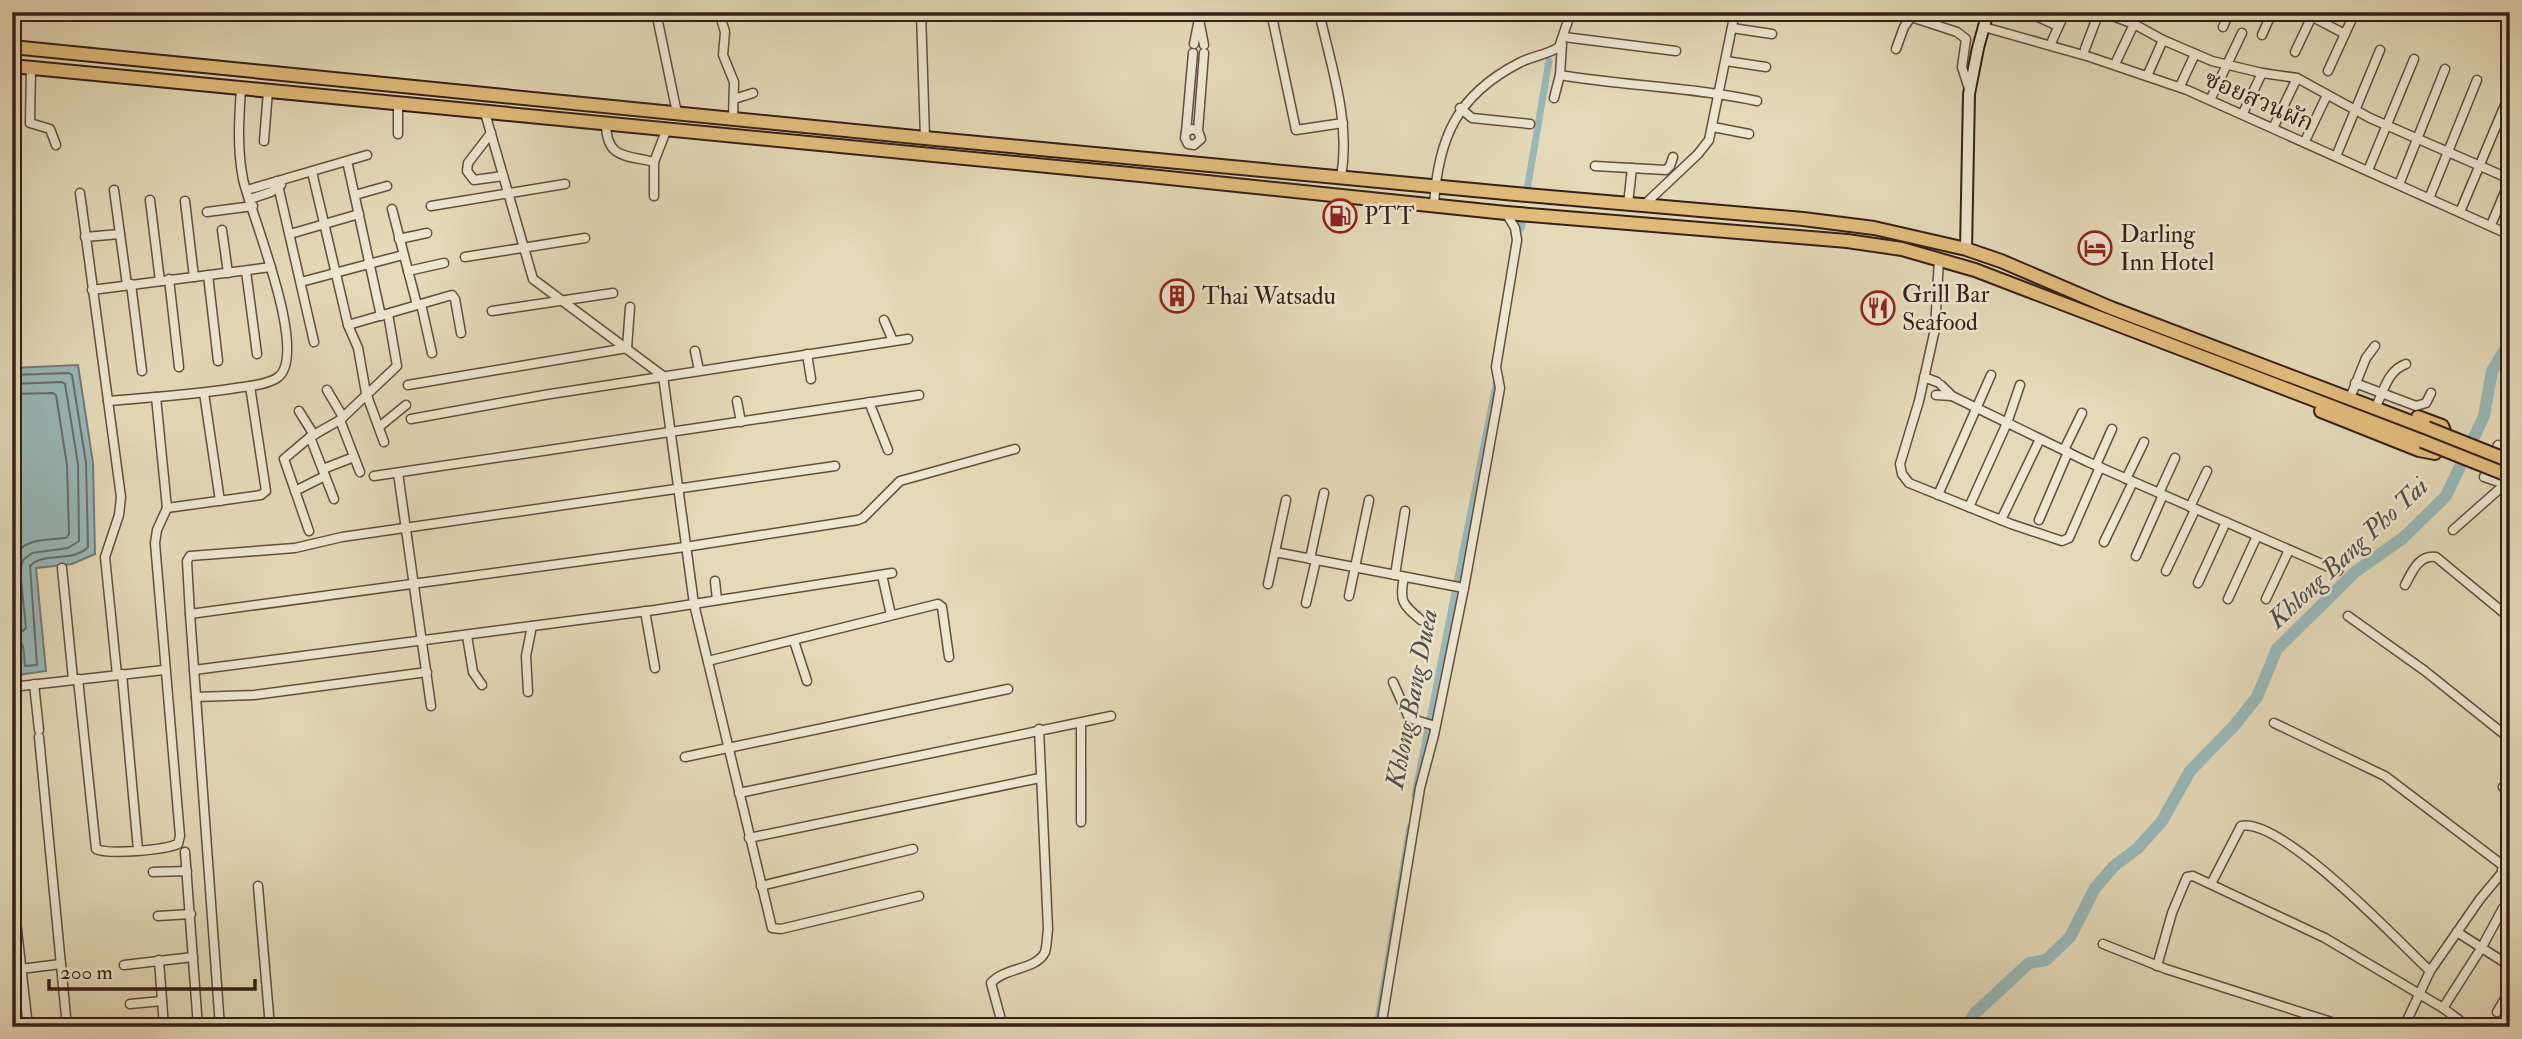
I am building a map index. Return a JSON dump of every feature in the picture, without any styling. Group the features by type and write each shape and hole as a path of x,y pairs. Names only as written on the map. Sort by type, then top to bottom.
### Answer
{"main road":[{"path":"12,47 925,138 1803,219 1874,228 1966,249 2510,461"},
{"path":"167,81 169,62"},
{"path":"12,66 1506,213 1847,241 1902,249 1975,270 2422,441 2507,480"},
{"path":"890,152 891,134"},
{"path":"2236,355 2259,359 2354,388 2442,426 2444,431"},
{"path":"2230,368 2264,388 2355,426 2419,450 2435,453"}],"street":[{"path":"656,12 677,113"},
{"path":"719,12 725,32 723,55 734,82 733,118"},
{"path":"922,12 925,138"},
{"path":"1271,12 1296,130 1343,123"},
{"path":"1319,12 1343,123 1345,155 1341,177"},
{"path":"1554,98 1560,75 1563,41 1571,12"},
{"path":"1644,205 1704,147 1713,127 1735,12"},
{"path":"1966,249 1970,90 1988,12"},
{"path":"2052,41 2065,12"},
{"path":"2085,49 2100,12 2134,24 2163,40 2226,65 2297,78 2354,110 2510,179 2491,226"},
{"path":"2223,27 2229,12"},
{"path":"2262,35 2272,12"},
{"path":"2303,12 2313,14 2345,34"},
{"path":"2328,71 2355,12"},
{"path":"2295,52 2313,14"},
{"path":"2034,15 2059,26"},
{"path":"1190,162 1186,137 1193,48 1199,16"},
{"path":"1190,162 1201,136 1198,131 1204,49 1199,16"},
{"path":"1896,49 1907,21 1912,17 1957,32 1966,39 1962,67 1970,90"},
{"path":"2116,62 2134,24"},
{"name":"ซอยสวนผัก","path":"1984,27 2090,57 2187,90 2510,235"},
{"path":"1732,28 1772,34"},
{"path":"2212,96 2242,33"},
{"path":"2147,74 2163,40"},
{"path":"1434,205 1441,155 1461,108 1502,72 1522,61 1548,53 1563,41 1676,51"},
{"path":"2337,154 2380,50"},
{"path":"2181,84 2195,54"},
{"path":"2369,168 2414,59"},
{"path":"1726,61 1766,68"},
{"path":"30,68 30,123 50,129 56,145"},
{"path":"2400,182 2445,69"},
{"path":"2244,111 2262,73"},
{"path":"1560,75 1600,82 1719,93 1757,101"},
{"path":"2275,124 2297,78"},
{"path":"2430,196 2477,80"},
{"path":"1190,87 1202,88"},
{"path":"108,401 205,393 250,386 278,377 285,369 289,357 285,328 271,267 250,198 238,140 241,88"},
{"path":"264,141 268,90"},
{"path":"734,99 753,93"},
{"path":"2460,212 2510,93"},
{"path":"2306,139 2327,95"},
{"path":"398,104 398,134"},
{"path":"1461,108 1472,118 1531,124"},
{"path":"485,113 533,279 663,376 694,604 771,925 777,930 919,896"},
{"path":"606,125 607,143 614,151 654,162"},
{"path":"1713,127 1749,134"},
{"path":"1186,137 1192,129 1198,131"},
{"path":"654,197 654,162 666,131"},
{"path":"491,133 468,163 467,171 474,180 503,176"},
{"path":"1186,137 1191,145 1197,144"},
{"path":"207,212 250,198 281,183 366,155"},
{"path":"1595,166 1666,170 1673,157"},
{"path":"309,531 284,459 312,436 342,418 397,366 347,162"},
{"path":"1628,204 1632,168"},
{"path":"312,172 348,325 358,348 366,393 384,442"},
{"path":"281,183 314,341"},
{"path":"431,206 565,184"},
{"path":"355,195 387,187"},
{"path":"114,190 142,371"},
{"path":"80,193 121,497 119,515 105,557 138,850"},
{"path":"150,200 179,367"},
{"path":"185,201 194,277"},
{"path":"392,209 432,353"},
{"path":"1381,1027 1418,798 1464,588 1500,388 1496,367 1517,240 1515,228 1506,213"},
{"path":"290,234 359,214"},
{"path":"222,230 228,273"},
{"path":"399,239 427,233"},
{"path":"85,237 120,234"},
{"path":"466,257 585,238"},
{"path":"301,282 403,255"},
{"path":"1939,259 1937,316 1922,387 1900,464 1902,474 1909,482 2001,520 2056,540 2066,540 2075,527 2112,429"},
{"path":"408,271 444,263"},
{"path":"92,290 271,267"},
{"path":"246,271 257,354"},
{"path":"208,275 218,361"},
{"path":"492,311 613,293"},
{"path":"348,325 454,296 461,333"},
{"path":"626,348 629,307"},
{"path":"884,320 893,341"},
{"path":"411,419 699,370 908,339"},
{"path":"2354,388 2366,358 2375,346"},
{"path":"408,385 626,348"},
{"path":"695,351 699,370"},
{"path":"807,354 811,379"},
{"path":"2406,364 2392,373 2380,398 2416,406 2426,403 2431,393"},
{"path":"1938,495 1991,375"},
{"path":"1924,377 1939,384 1952,396 2040,439 2338,571"},
{"path":"1969,507 2007,423 2020,385"},
{"path":"167,508 261,495 266,491 250,386"},
{"path":"1922,387 1934,393 1952,396"},
{"path":"327,390 342,418 360,472"},
{"path":"205,393 220,501"},
{"path":"374,476 919,395"},
{"path":"62,568 94,846 102,852 174,846 180,840 155,543 157,530 167,508 156,397"},
{"path":"737,401 740,422"},
{"path":"869,402 888,450"},
{"path":"379,427 406,405"},
{"path":"299,411 312,436 334,499"},
{"path":"2039,520 2082,413"},
{"path":"2001,520 2040,439"},
{"path":"2104,542 2144,442"},
{"path":"2507,480 2484,477 2498,445 2510,450"},
{"path":"190,614 415,585 858,520 900,481 1015,449"},
{"path":"295,491 354,457"},
{"path":"2136,556 2175,458"},
{"path":"220,1027 190,614 187,561 190,556 295,548 342,537 835,466"},
{"path":"2166,571 2207,471"},
{"path":"398,473 408,528 431,706"},
{"path":"2453,530 2507,480"},
{"path":"1306,603 1324,494"},
{"path":"1268,584 1286,500"},
{"path":"1349,596 1369,500"},
{"path":"1405,511 1399,576 1402,601 1421,620"},
{"path":"2198,583 2226,522"},
{"path":"2228,599 2258,536"},
{"path":"2266,599 2289,550"},
{"path":"1275,552 1464,588"},
{"path":"2405,585 2419,562 2427,556 2436,557 2510,618"},
{"path":"194,670 467,636 892,573"},
{"path":"882,575 891,615"},
{"path":"715,581 717,600"},
{"path":"708,661 934,604 941,606 949,657"},
{"path":"645,611 655,668"},
{"path":"2348,615 2425,671 2510,739"},
{"path":"528,692 526,656 532,626"},
{"path":"467,636 473,672 482,685"},
{"path":"794,641 807,681"},
{"path":"12,687 164,670"},
{"path":"197,697 254,695 426,672"},
{"path":"1392,682 1409,718 1435,726"},
{"path":"34,684 67,1027"},
{"path":"685,757 1008,689"},
{"path":"739,793 1111,716"},
{"path":"1080,822 1081,723"},
{"path":"2274,723 2385,776 2506,867 2510,878"},
{"path":"1003,1027 991,983 1007,971 1040,959 1045,951 1048,929 1039,729"},
{"path":"749,838 1040,778"},
{"path":"2503,787 2510,794"},
{"path":"2211,884 2241,826 2248,825 2291,846 2357,898 2393,937 2430,971"},
{"path":"761,886 913,849"},
{"path":"185,852 198,1027"},
{"path":"2404,1027 2430,971 2506,867"},
{"path":"153,872 187,870"},
{"path":"2157,966 2172,913 2187,877 2193,876 2325,938 2443,1008 2459,1020 2460,1027"},
{"path":"12,886 17,970 28,1027"},
{"path":"258,886 270,1027"},
{"path":"2443,1008 2503,908"},
{"path":"158,916 191,914"},
{"path":"2457,932 2510,966"},
{"path":"2103,944 2157,966 2347,1027"},
{"path":"124,965 193,957"},
{"path":"159,960 164,1027"},
{"path":"17,970 61,964"},
{"path":"2497,1012 2510,990"},
{"path":"130,1004 162,1002"}],"water":[{"path":"78,365 93,463 95,554 72,564 36,568 46,671 18,675 12,607 12,368"}],"waterway":[{"name":"Khlong Bang Duea","path":"1527,190 1549,61"},
{"name":"Khlong Bang Duea","path":"1521,228 1522,223"},
{"name":"Khlong Bang Pho Tai","path":"1966,1027 1975,1013 2029,963 2046,960 2070,937 2095,888 2114,866 2138,848 2162,821 2190,771 2233,727 2257,697 2277,649 2355,572 2403,538 2446,496 2484,416 2492,371 2510,341"},
{"name":"Khlong Bang Duea","path":"1415,795 1497,380"},
{"name":"Khlong Bang Duea","path":"1377,1027 1410,827"}],"place":[{"name":"PTT","path":"1340,216"},
{"name":"Darling Inn Hotel","path":"2095,248"},
{"name":"Thai Watsadu","path":"1177,296"},
{"name":"Grill Bar Seafood","path":"1878,308"}]}
